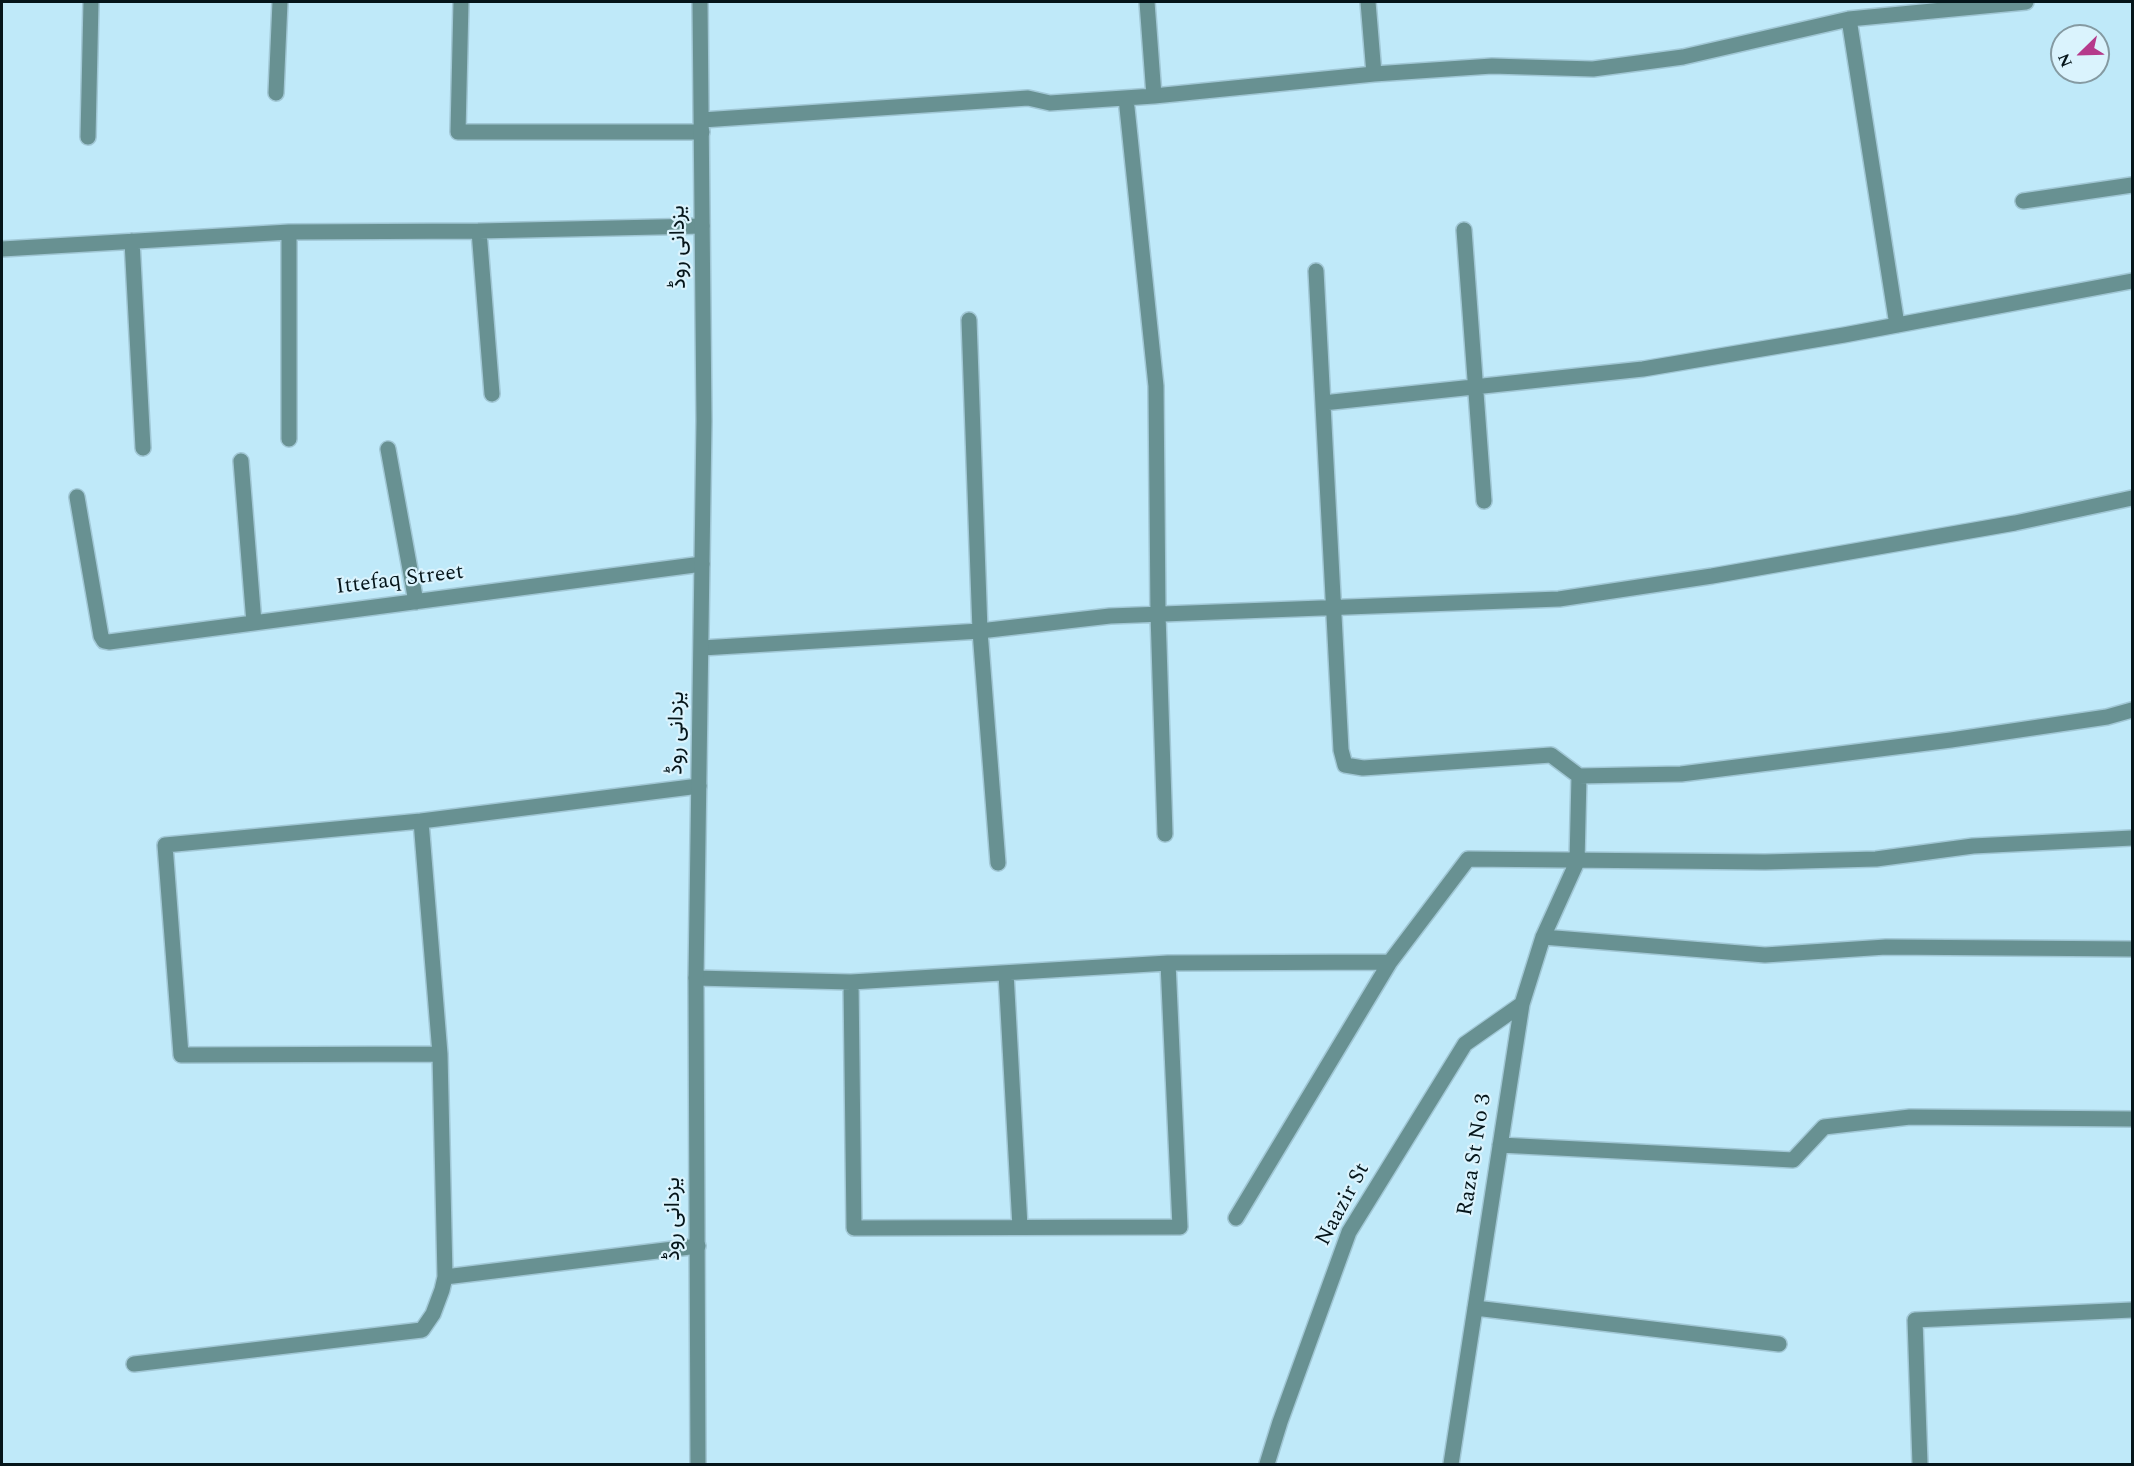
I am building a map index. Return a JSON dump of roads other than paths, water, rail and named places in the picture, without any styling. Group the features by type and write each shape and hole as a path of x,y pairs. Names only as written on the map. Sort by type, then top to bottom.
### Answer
{"street":[{"path":"88,137 91,2"},
{"path":"276,93 280,2"},
{"path":"461,2 458,132 702,126 1028,98 1050,103 1154,96 1374,74 1492,66 1593,69 1683,57 1850,19 2026,2"},
{"name":"یزدانی روڈ","path":"698,1464 696,978 705,421 700,2"},
{"path":"1148,2 1154,96"},
{"path":"1368,2 1374,74"},
{"path":"1850,19 1897,325"},
{"path":"1126,98 1156,386 1158,614 1165,834"},
{"path":"2023,201 2133,185"},
{"path":"2,249 289,232 702,226"},
{"path":"1464,230 1484,501"},
{"path":"478,231 492,394"},
{"path":"289,232 289,440"},
{"path":"132,241 143,448"},
{"path":"1316,271 1341,750 1345,765 1363,768 1551,755 1579,776 1681,774 1951,741 2107,717 2133,710"},
{"path":"1323,403 1643,369 2133,282"},
{"path":"969,320 980,631 998,863"},
{"path":"388,449 416,602"},
{"path":"241,461 254,623"},
{"name":"Ittefaq Street","path":"77,497 101,636 104,641 109,642 702,564"},
{"path":"702,648 980,631 1110,616 1559,598 1712,576 2015,523 2133,498"},
{"path":"1577,862 1579,776"},
{"path":"440,1054 181,1054 165,845 421,821 699,786"},
{"path":"134,1364 422,1330 433,1314 445,1276 440,1054 421,821"},
{"path":"1236,1218 1390,962 1468,859 1577,862 1765,862 1876,859 1973,846 2133,838"},
{"name":"Raza St No 3","path":"1451,1464 1522,1004 1543,937 1577,862"},
{"path":"1543,937 1765,955 1886,947 2133,949"},
{"path":"696,978 851,982 1168,963 1390,962"},
{"path":"851,982 854,1228 1180,1227 1168,963"},
{"path":"1006,973 1020,1227"},
{"name":"Naazir St","path":"1267,1464 1349,1232 1465,1044 1522,1004"},
{"path":"1500,1145 1793,1160 1824,1127 1910,1117 2133,1119"},
{"path":"445,1276 698,1245"},
{"path":"1475,1308 1779,1344"},
{"path":"1920,1464 1915,1320 2133,1310"}]}
